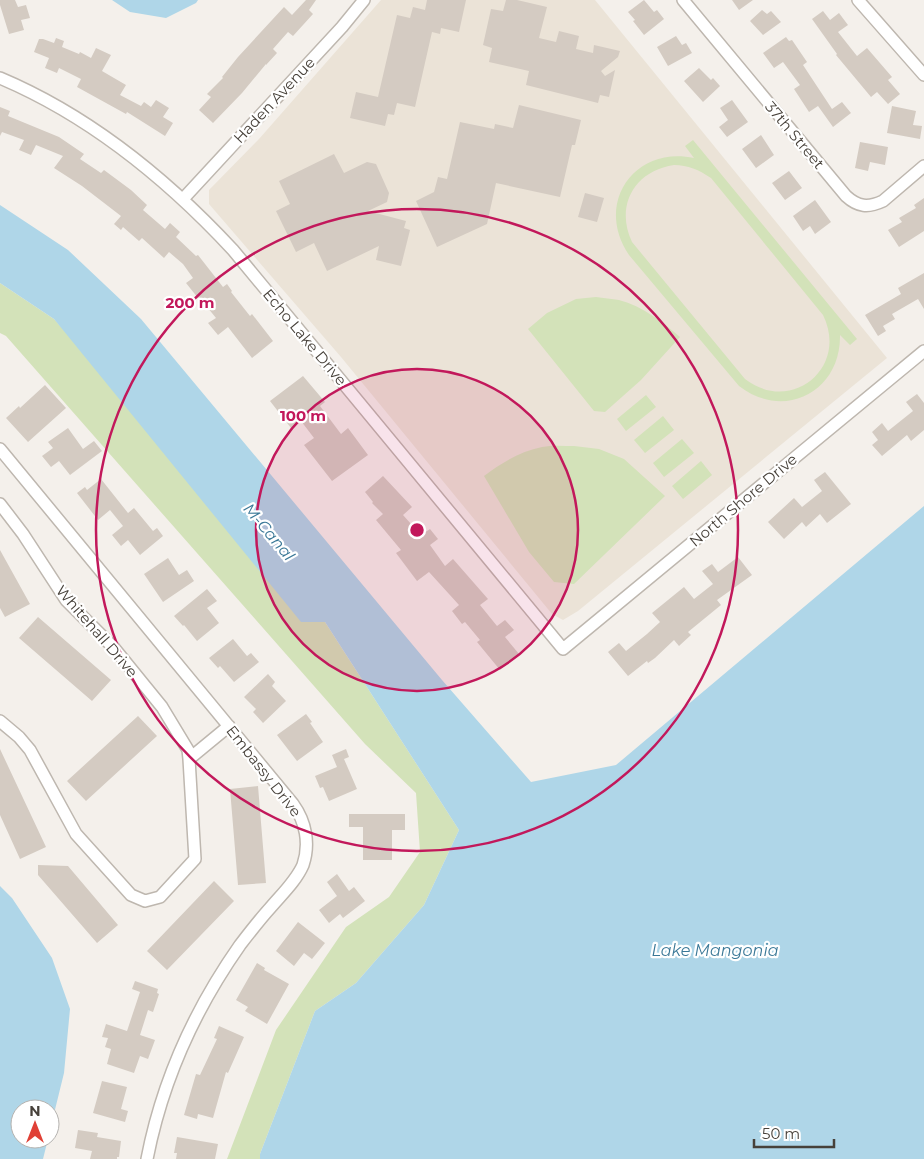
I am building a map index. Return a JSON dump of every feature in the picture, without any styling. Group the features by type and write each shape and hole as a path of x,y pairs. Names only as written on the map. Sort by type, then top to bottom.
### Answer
{"street":[{"name":"Haden Avenue","path":"183,199 342,28 364,0"},
{"name":"37th Street","path":"683,0 852,202 867,206 882,201 924,166"},
{"path":"858,0 924,75"},
{"name":"Echo Lake Drive","path":"0,78 47,101 83,122 150,171 183,199 233,250 562,649"},
{"name":"North Shore Drive","path":"562,649 924,351"},
{"name":"Embassy Drive","path":"0,449 298,810 306,832 306,850 302,867 294,881 264,914 241,944 220,975 185,1040 159,1110 147,1159"},
{"name":"Whitehall Drive","path":"0,504 23,534 66,600 114,648 162,707 188,750 195,859 160,897 144,901 131,895 76,834 30,750 19,737 0,721"},
{"path":"189,759 229,726"}],"shaded area":[{"path":"381,0 595,0 887,358 578,611 563,620 552,614 341,357 209,204 209,190 259,139"}],"green space":[{"path":"693,140 857,339 850,345 840,335 838,355 831,372 820,385 807,395 791,400 774,401 756,396 739,386 629,255 619,236 616,216 618,198 626,182 638,170 654,160 673,156 694,158 685,146","holes":["674,165 693,168 711,178 823,315 829,334 828,352 822,368 811,380 797,388 781,392 763,389 745,379 632,242 627,229 626,216 627,203 632,192 648,175"]},
{"path":"0,283 54,319 325,622 459,830 424,905 356,983 315,1011 260,1154 260,1159 227,1159 276,1030 346,927 389,897 420,852 416,793 365,744 6,336 0,333"},
{"path":"596,297 619,300 636,306 659,320 680,337 641,380 605,412 594,411 528,329 547,313 576,299"},
{"path":"646,395 656,407 626,431 617,419"},
{"path":"663,416 674,430 645,453 634,440"},
{"path":"682,439 694,453 664,477 653,463"},
{"path":"546,446 574,446 599,449 624,459 665,496 574,584 554,582 529,552 484,476 504,462 526,451"},
{"path":"701,461 712,475 683,499 672,486"}],"water":[{"path":"112,0 198,0 196,3 166,18 130,12"},
{"name":"Lake Mangonia","path":"0,205 68,250 141,319 442,680 531,782 616,765 924,506 924,1159 260,1159 260,1154 315,1011 356,983 424,905 459,830 325,622 301,622 54,319 0,283"},
{"path":"0,886 12,898 52,958 70,1009 64,1073 58,1099 10,1099 10,1149 46,1149 43,1159 0,1159"}],"building":[{"path":"0,0 15,0 18,7 26,5 30,18 21,20 24,30 9,34"},
{"path":"306,0 316,0 309,10 313,14 293,36 288,32 273,49 277,53 213,123 199,110 211,97 207,94 284,7 292,15"},
{"path":"427,0 466,0 459,32 441,28 440,34 432,32 415,107 397,103 394,115 388,114 385,126 350,118 356,92 378,97 397,15 410,18 413,7 425,10"},
{"path":"506,0 517,0 547,7 539,38 556,42 559,31 579,36 576,49 593,53 594,45 620,51 618,57 601,71 605,76 615,70 609,97 600,95 598,103 526,85 529,71 489,62 492,48 483,45 491,9 503,11"},
{"path":"644,0 654,12 657,10 664,19 644,35 628,12"},
{"path":"732,0 753,0 739,10"},
{"path":"762,10 767,14 771,11 781,22 763,35 750,21"},
{"path":"823,11 830,20 839,13 848,25 838,32 857,56 867,48 892,77 888,80 900,94 888,104 877,92 871,97 836,55 812,19"},
{"path":"676,36 682,45 686,43 692,53 668,66 657,47"},
{"path":"786,37 789,41 792,40 807,62 803,65 832,109 842,102 851,113 833,127 818,106 809,112 794,89 800,85 783,62 774,68 763,53"},
{"path":"56,38 64,41 62,47 79,54 80,52 91,58 96,48 111,55 102,71 126,85 120,95 141,106 144,102 151,107 156,100 169,108 163,117 173,123 165,136 127,112 126,114 77,87 81,79 59,68 57,73 45,68 49,58 34,52 39,39 54,43"},
{"path":"699,68 711,80 713,78 720,86 703,102 684,81"},
{"path":"732,100 748,122 727,137 719,127 728,120 720,108"},
{"path":"519,105 581,120 575,145 572,145 560,197 496,183 487,224 437,247 416,201 434,192 438,177 447,179 460,122 494,129 495,124 513,128"},
{"path":"892,106 916,111 913,125 922,126 920,139 887,133"},
{"path":"0,107 10,111 8,116 59,137 84,154 80,159 101,173 104,170 131,190 147,205 143,210 165,229 170,223 180,232 176,237 196,256 198,255 223,287 227,284 250,316 252,314 273,341 252,358 228,327 218,335 208,323 216,318 186,283 193,278 183,264 169,252 164,258 142,238 139,241 123,227 121,230 114,224 121,216 82,186 54,168 63,156 36,145 31,155 19,150 24,140 2,132 0,136"},
{"path":"761,135 774,155 756,168 742,149"},
{"path":"860,142 888,147 885,165 870,162 868,171 855,168"},
{"path":"334,154 344,173 367,162 376,164 389,193 387,202 368,211 406,221 404,228 410,230 401,266 376,260 379,246 327,271 314,243 296,252 276,211 290,204 279,181"},
{"path":"789,171 802,188 785,200 772,183"},
{"path":"585,193 604,198 597,222 578,217"},
{"path":"924,198 924,231 899,247 888,230 902,222 899,218 916,208 914,205"},
{"path":"815,200 831,222 815,234 810,226 803,231 793,216"},
{"path":"924,273 924,309 918,299 892,314 895,319 883,326 886,331 878,336 865,315 901,294 898,288"},
{"path":"303,376 325,402 320,406 341,434 348,428 368,455 332,481 304,445 314,438 301,421 291,428 270,401"},
{"path":"45,385 66,408 28,442 6,418"},
{"path":"917,394 924,403 924,430 911,441 907,435 882,456 872,445 878,440 872,432 882,423 888,431 913,411 906,402"},
{"path":"68,428 83,449 94,441 102,451 70,475 59,461 51,467 42,456 53,448 48,442"},
{"path":"825,472 851,504 827,523 820,514 806,527 802,522 784,539 768,522 794,498 802,507 822,491 814,480"},
{"path":"383,476 412,507 403,515 421,535 430,529 438,539 430,545 445,566 453,559 488,599 480,605 497,626 505,620 514,630 505,637 519,654 500,670 477,642 480,640 465,622 462,624 452,611 459,605 429,572 417,581 396,553 401,550 376,520 383,514 372,503 365,492"},
{"path":"101,479 128,513 134,508 153,531 157,528 163,536 140,555 128,540 121,546 112,535 123,526 110,510 98,520 77,493 85,487 87,490"},
{"path":"0,550 30,604 5,617 0,608"},
{"path":"738,557 752,575 717,600 721,605 688,632 691,635 679,646 674,640 655,658 648,663 647,661 628,676 608,652 619,643 626,651 647,634 660,622 652,613 684,587 694,599 713,584 702,571 712,564 718,572"},
{"path":"168,558 179,575 187,570 194,581 163,602 144,574"},
{"path":"207,589 217,601 207,608 219,623 197,641 174,616"},
{"path":"38,617 111,680 92,701 19,638"},
{"path":"233,639 247,656 251,653 259,662 234,682 220,666 218,668 209,658"},
{"path":"268,674 275,682 272,686 286,701 263,723 253,712 256,709 244,697"},
{"path":"306,714 323,742 297,761 277,735"},
{"path":"138,716 157,736 86,801 67,781"},
{"path":"0,749 46,847 20,859 0,815"},
{"path":"346,749 349,757 344,759 357,789 329,801 323,787 320,788 315,776 337,767 332,755"},
{"path":"258,786 266,883 238,885 230,789"},
{"path":"349,814 405,814 405,830 392,830 392,860 363,860 363,827 349,827"},
{"path":"38,865 68,866 118,925 97,943 38,875"},
{"path":"337,874 349,891 354,887 365,901 343,918 340,914 329,923 319,910 337,896 327,882"},
{"path":"214,881 234,901 167,970 147,951"},
{"path":"298,922 325,943 312,959 304,953 294,966 276,951"},
{"path":"257,963 265,968 264,970 289,984 267,1024 245,1011 248,1007 236,1000"},
{"path":"135,981 158,989 157,993 159,994 153,1012 148,1010 140,1035 155,1040 148,1059 140,1056 134,1073 107,1064 111,1049 105,1047 108,1038 102,1037 106,1024 127,1031 140,992 132,989"},
{"path":"219,1026 244,1037 228,1073 226,1072 213,1118 198,1114 197,1119 184,1115 196,1074 200,1075 217,1039 214,1038"},
{"path":"102,1081 127,1087 121,1109 128,1111 125,1122 93,1113"},
{"path":"78,1130 98,1133 97,1137 121,1141 119,1157 117,1159 90,1159 92,1151 75,1148"},
{"path":"177,1137 218,1144 215,1159 176,1159 177,1153 174,1153"}],"water label":[{"name":"M-Canal","path":"269,532"}]}
